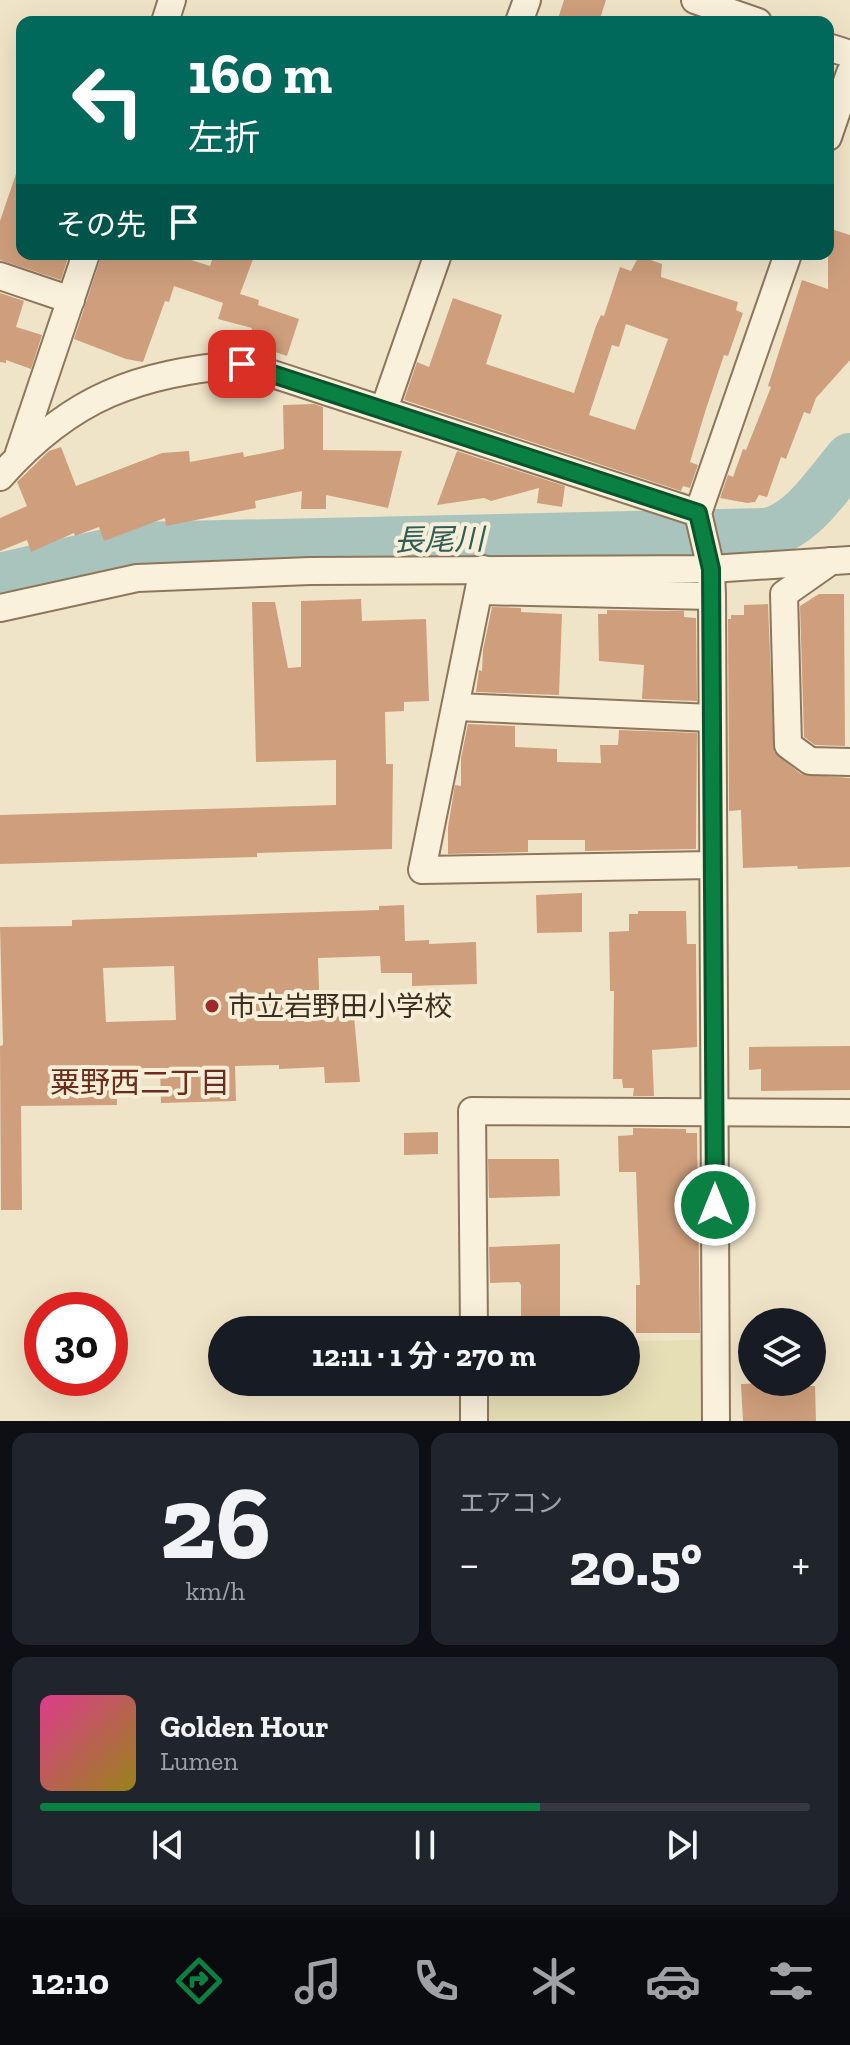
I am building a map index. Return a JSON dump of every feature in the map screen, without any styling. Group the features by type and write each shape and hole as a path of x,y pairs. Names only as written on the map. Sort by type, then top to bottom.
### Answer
{"street":[{"path":"695,0 741,16"},
{"path":"834,120 850,73"},
{"path":"18,457 84,260"},
{"path":"384,409 436,260"},
{"path":"716,1421 712,596 711,569 698,513 786,260"},
{"path":"0,276 71,300"},
{"path":"0,477 61,419 114,390 187,369 242,364 698,513"},
{"path":"481,580 841,560"},
{"path":"841,560 784,594 788,745 810,761 850,762"},
{"path":"0,608 137,578 310,571 712,596"},
{"path":"481,580 422,870 713,865"},
{"path":"456,707 712,718"},
{"path":"474,1316 472,1111 850,1113"},
{"path":"474,1396 474,1421"}],"shaded area":[{"path":"701,1340 702,1421 488,1421 488,1396 640,1396 640,1341"}],"building":[{"path":"564,0 606,0 601,16 559,16"},
{"path":"16,174 16,260 67,260 61,280 0,260 0,221"},
{"path":"834,230 850,235 850,360 816,398 810,414 804,412 786,459 781,457 767,497 759,495 755,502 747,503 720,498 728,475 733,477 743,449 746,450 771,387 768,386 802,280 828,289 828,260 834,260"},
{"path":"100,260 191,260 210,266 212,260 253,260 240,294 259,300 258,305 299,319 287,356 248,343 252,328 218,319 223,303 174,286 169,302 165,301 143,362 126,359 74,339"},
{"path":"637,260 662,264 661,277 738,302 736,310 743,313 728,356 724,355 706,409 690,462 698,465 690,488 683,486 681,491 404,400 417,362 429,367 453,298 502,315 486,364 574,393 620,267 631,271","holes":["626,324 668,339 635,430 589,415 612,345 619,347"]},
{"path":"0,293 24,301 16,327 42,335 31,369 6,360 6,363 0,362"},
{"path":"314,404 323,407 323,450 402,451 388,508 326,495 326,509 301,509 302,491 255,501 256,508 166,526 165,518 104,541 99,527 75,536 74,533 31,552 27,540 0,551 0,518 27,506 17,482 49,451 61,447 76,486 162,453 189,451 190,462 243,452 244,457 284,449 283,405"},
{"path":"457,451 565,486 562,507 537,503 539,488 491,501 484,498 437,505"},
{"path":"819,594 844,594 845,746 815,745 804,737 800,606"},
{"path":"361,599 362,621 426,619 429,701 404,702 404,711 385,712 386,764 393,764 392,849 257,853 257,857 0,864 0,815 336,805 336,760 256,762 252,602 275,602 288,668 301,667 301,601"},
{"path":"768,604 774,752 801,774 850,778 850,867 743,868 741,810 729,811 728,619 731,615 744,615 744,605"},
{"path":"492,607 562,614 559,695 476,692"},
{"path":"607,610 684,611 684,617 696,618 697,701 642,699 644,665 599,661 598,614 607,614"},
{"path":"468,724 515,726 515,747 557,749 557,762 601,763 600,745 618,745 619,730 697,733 696,849 585,851 585,840 528,840 528,852 448,854 448,827 455,785 461,786 461,758"},
{"path":"582,893 582,932 537,933 536,895"},
{"path":"404,905 405,941 429,940 429,944 476,942 477,984 412,986 412,973 381,973 380,956 318,958 320,1017 354,1016 360,1082 325,1083 324,1067 279,1069 279,1065 235,1066 236,1101 161,1103 160,1069 116,1070 117,1105 21,1106 22,1210 1,1210 0,1046 3,1045 0,927 72,926 72,920 379,910 379,906","holes":["174,966 176,1020 106,1022 103,968"]},
{"path":"638,911 686,911 687,944 696,944 697,1047 652,1050 654,1096 633,1096 634,1088 623,1088 622,1079 613,1079 614,991 610,991 609,932 629,931 629,914 638,914"},
{"path":"850,1046 850,1090 761,1091 761,1069 749,1070 749,1047"},
{"path":"633,1128 686,1129 686,1133 697,1133 700,1333 640,1333 640,1316 636,1316 636,1285 640,1285 636,1172 619,1172 618,1136 633,1135"},
{"path":"438,1132 438,1154 404,1155 404,1133"},
{"path":"488,1159 559,1159 560,1196 489,1198"},
{"path":"560,1244 560,1316 521,1316 519,1282 490,1283 489,1247"},
{"path":"742,1396 815,1396 816,1421 743,1421"}],"waterway":[{"name":"長尾川","path":"0,578 136,547 767,533 780,529 803,513 850,458"}],"place":[{"name":"市立岩野田小学校","path":"212,1006"}],"district":[{"name":"粟野西二丁目","path":"140,1083"}],"route":[{"path":"242,364 698,513 711,569 715,1205"}]}
